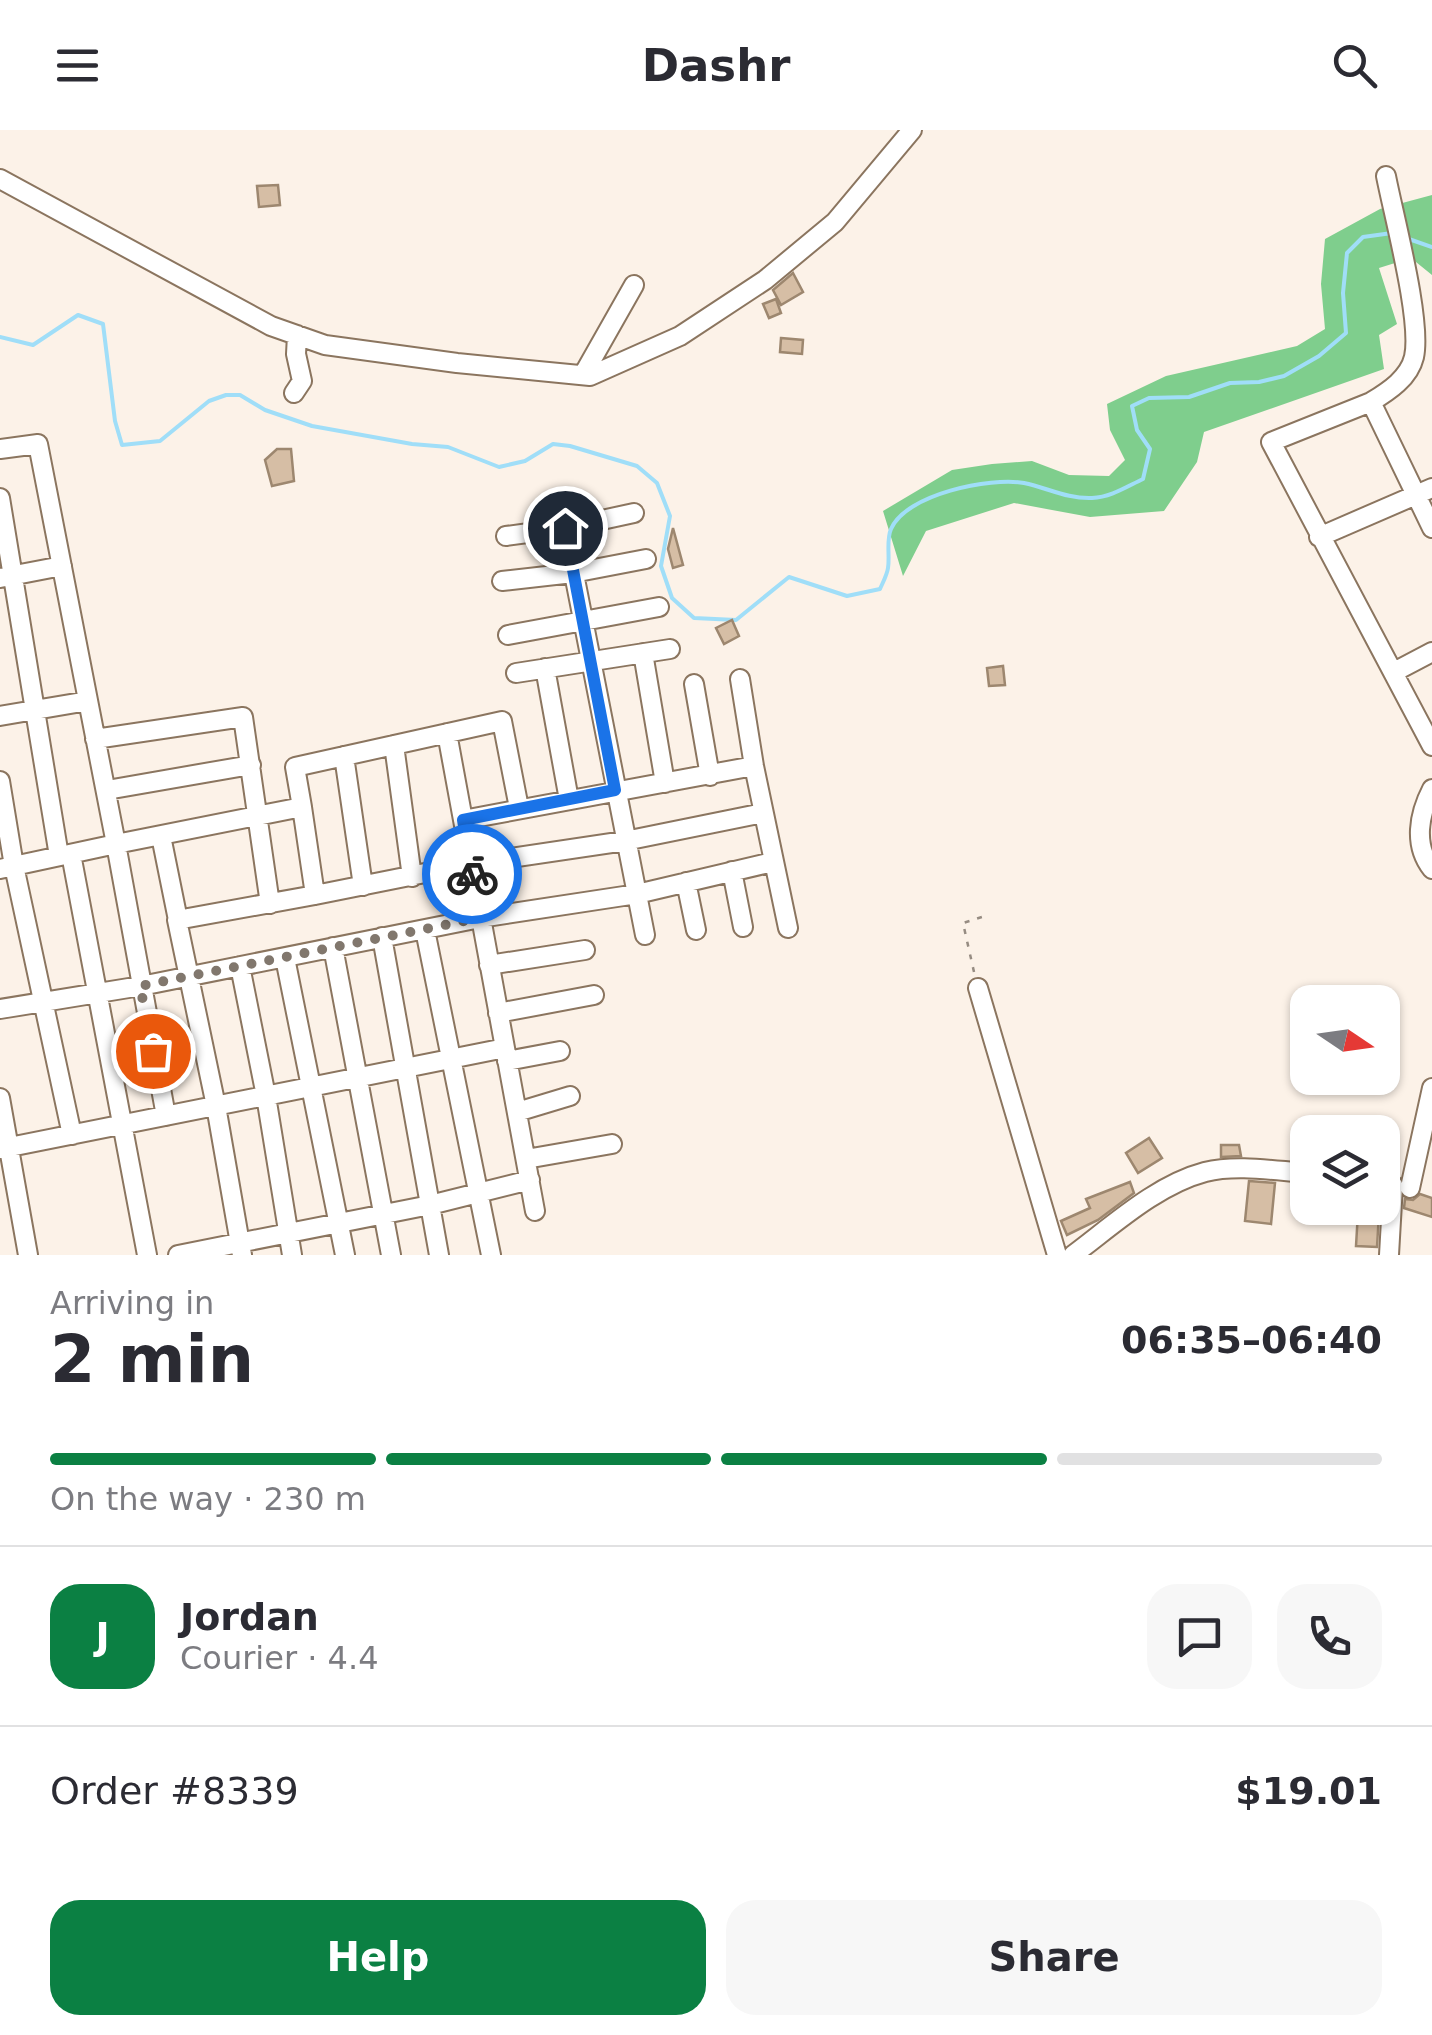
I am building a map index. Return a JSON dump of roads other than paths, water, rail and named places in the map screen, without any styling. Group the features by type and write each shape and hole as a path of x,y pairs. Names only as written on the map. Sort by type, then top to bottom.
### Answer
{"street":[{"path":"0,179 271,326 326,345 590,376 680,336 766,280 836,222 912,130"},
{"path":"1386,176 1412,306 1414,358 1402,379 1372,402 1270,442 1432,746"},
{"path":"583,375 634,285"},
{"path":"294,393 302,381 296,354 297,335"},
{"path":"1372,402 1424,491 1432,528"},
{"path":"0,450 38,444 107,790 166,1116"},
{"path":"1320,538 1424,491"},
{"path":"0,498 7,576 147,1255"},
{"path":"506,536 634,513"},
{"path":"565,528 645,935"},
{"path":"502,582 573,574 646,559"},
{"path":"7,576 62,566"},
{"path":"508,635 659,607"},
{"path":"516,672 670,649"},
{"path":"1394,672 1432,652"},
{"path":"643,654 665,783"},
{"path":"546,668 570,800"},
{"path":"740,679 788,928"},
{"path":"694,684 710,776"},
{"path":"0,716 88,701"},
{"path":"95,739 243,716 270,904"},
{"path":"315,895 295,768 502,721 518,808"},
{"path":"447,733 535,1211"},
{"path":"394,745 412,877"},
{"path":"344,756 363,886"},
{"path":"107,790 251,766"},
{"path":"463,820 754,766"},
{"path":"0,781 7,868 44,1002 72,1135"},
{"path":"1432,789 1424,808 1420,845 1432,869"},
{"path":"7,868 302,807"},
{"path":"178,920 763,813"},
{"path":"162,836 241,1249"},
{"path":"0,1009 140,986 480,918 637,894 773,862"},
{"path":"732,871 743,928"},
{"path":"686,882 696,930"},
{"path":"424,930 491,1255"},
{"path":"382,937 439,1255"},
{"path":"333,946 391,1255"},
{"path":"489,965 584,950"},
{"path":"286,958 344,1255"},
{"path":"240,966 292,1255"},
{"path":"978,988 1057,1255"},
{"path":"498,1013 594,995"},
{"path":"4,1148 450,1059 560,1051"},
{"path":"1400,1172 1432,1088"},
{"path":"517,1112 570,1096"},
{"path":"0,1098 4,1148 28,1255"},
{"path":"526,1160 612,1144"},
{"path":"1073,1255 1166,1189 1206,1172 1290,1171"},
{"path":"191,1254 241,1249 288,1233 430,1205 530,1180"},
{"path":"1400,1186 1432,1192"},
{"path":"1388,1255 1391,1225"}],"waterway":[{"path":"0,337 33,345 78,315 103,324 115,421 122,445 160,441 209,401 240,395 265,410 312,426 448,447 499,467 525,461 553,444 637,466 657,483 670,516 661,566 672,598 694,618 736,620 789,577 847,596 880,589 888,568 891,529 913,506 931,497 971,486 1009,482 1092,498 1112,494 1143,479 1150,449 1137,430 1132,406 1149,398 1189,397 1230,383 1284,376 1319,356 1346,333 1343,293 1347,253 1363,237 1392,233"},
{"path":"1406,238 1432,247"}]}
